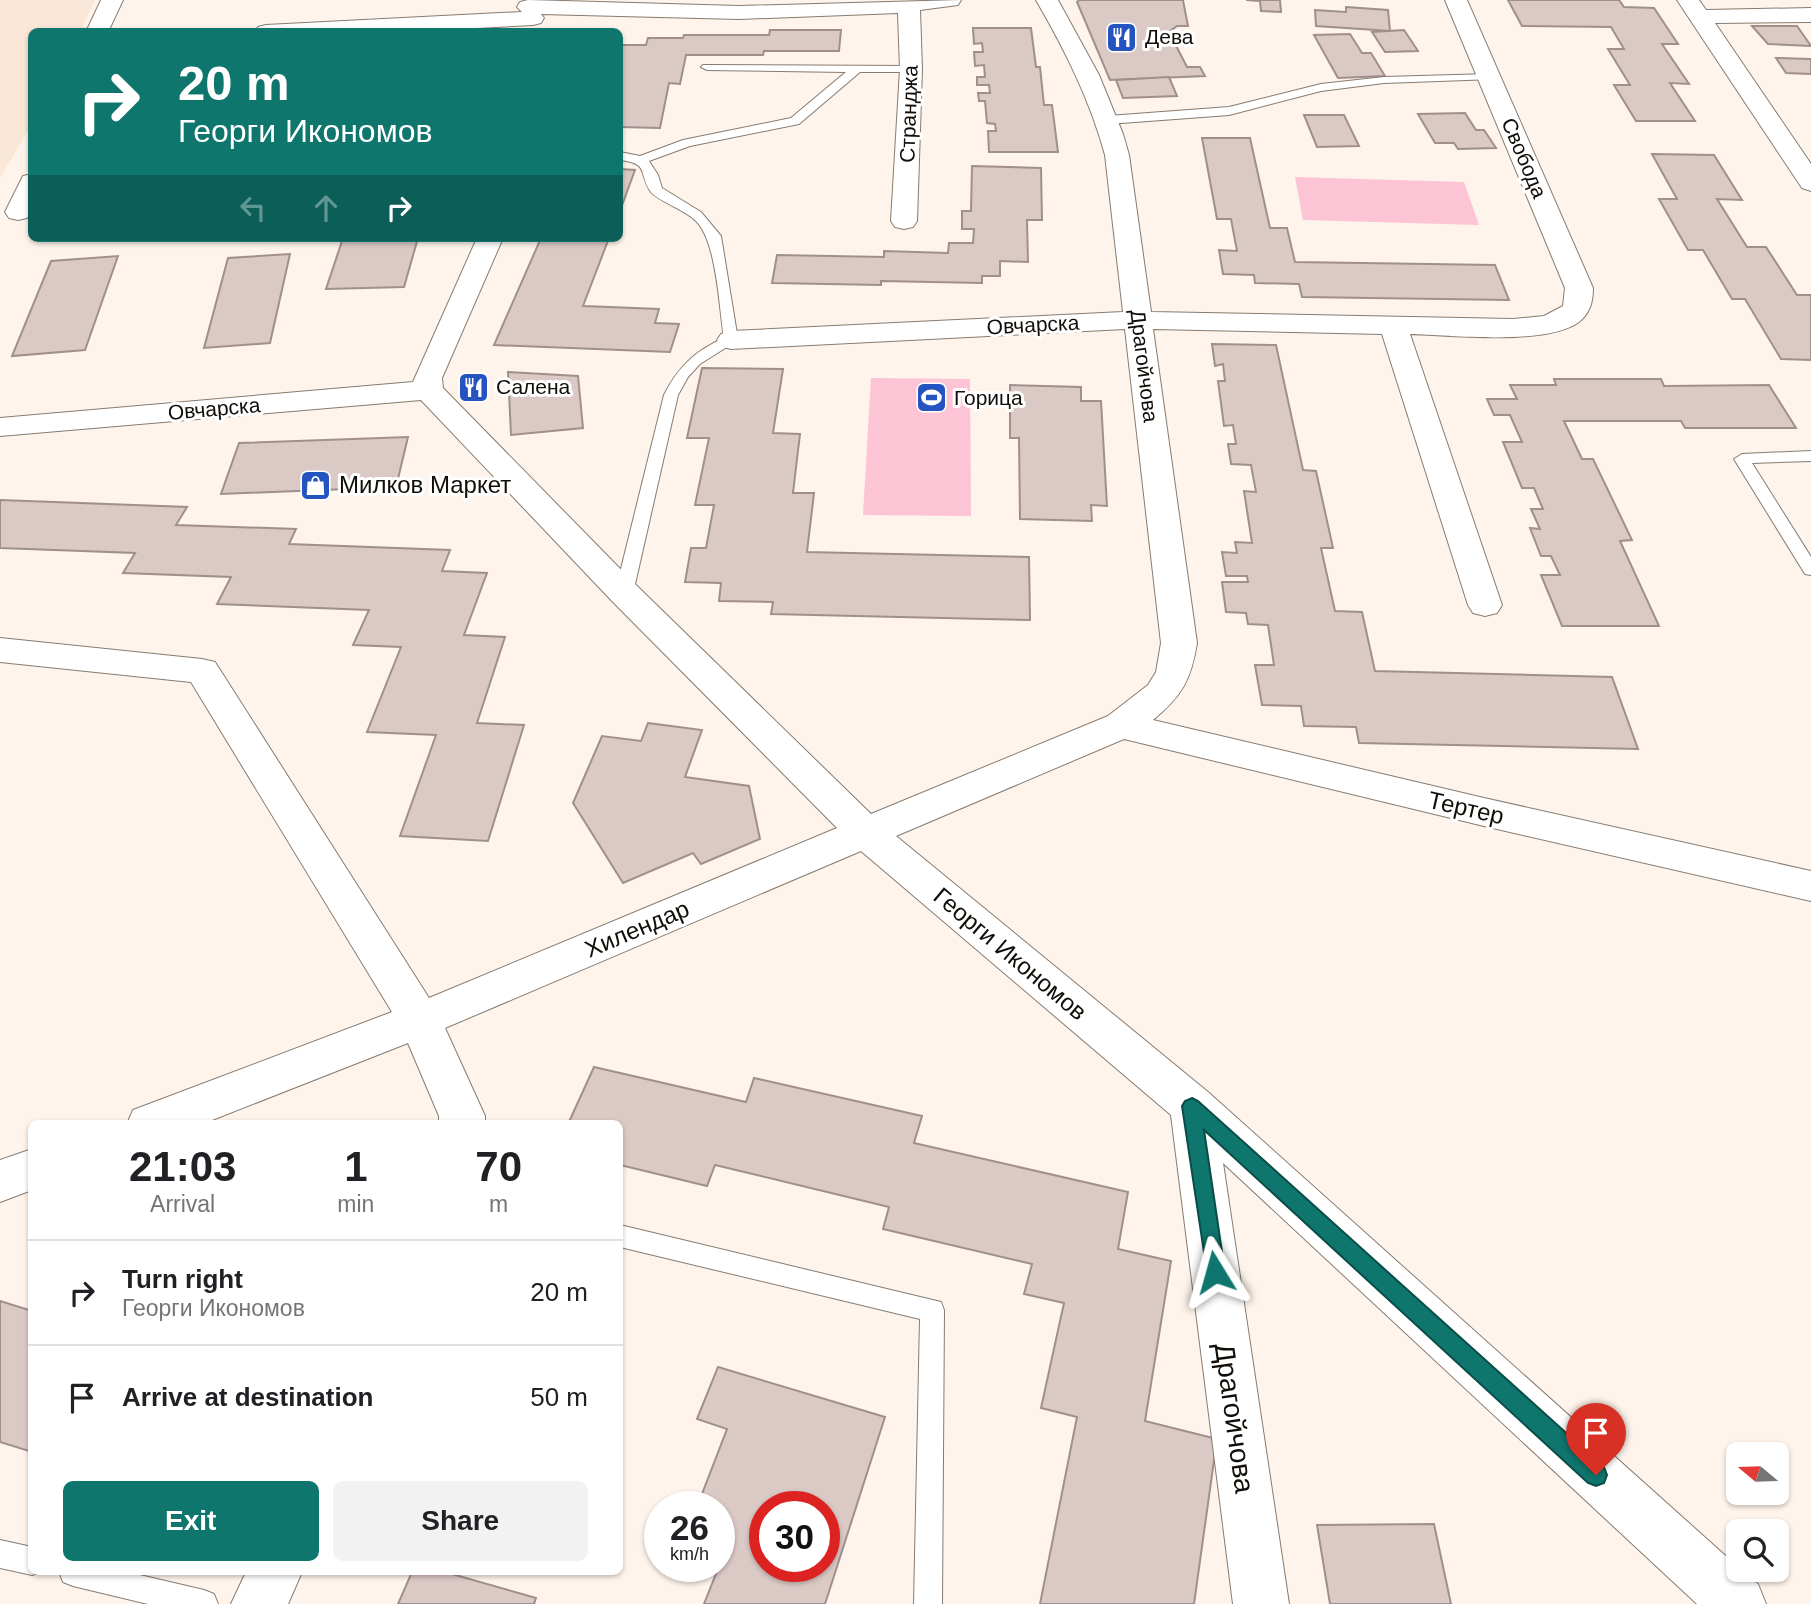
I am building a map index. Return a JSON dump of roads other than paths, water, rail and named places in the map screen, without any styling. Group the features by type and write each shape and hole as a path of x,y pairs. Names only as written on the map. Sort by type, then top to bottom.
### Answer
{"street":[{"path":"99,28 112,0"},
{"path":"332,28 532,14 721,12 842,5 909,6 950,0"},
{"name":"Драгойчова","path":"1047,0 1067,33 1108,120 1117,155 1180,643 1174,672 1161,694 1121,725"},
{"name":"Свобода","path":"1456,0 1579,288 1581,298 1578,307 1570,315"},
{"name":"Странджа","path":"905,221 911,69 909,6"},
{"path":"1693,8 1811,15"},
{"path":"1693,8 1811,182"},
{"path":"17,212 28,189"},
{"path":"428,390 427,378 488,242"},
{"name":"Овчарска","path":"731,340 1138,320 1537,327 1570,315"},
{"path":"1393,325 1485,605"},
{"name":"Овчарска","path":"0,427 428,390"},
{"name":"Георги Икономов","path":"428,390 624,593 867,834 1192,1106 1738,1604"},
{"path":"0,650 202,671 420,1020 462,1120"},
{"name":"Хилендар","path":"159,1120 420,1020 1121,725"},
{"name":"Тертер","path":"1121,725 1483,812 1811,886"},
{"name":"Драгойчова","path":"1192,1106 1261,1604"},
{"path":"0,1181 28,1170"},
{"path":"259,1604 274,1575"}],"lane":[{"path":"707,67 911,69"},
{"path":"623,157 641,160 687,143 795,121 858,68"},
{"path":"1108,120 1229,111 1321,88 1371,82 1490,77"},
{"path":"624,593 671,395 680,375 702,353 731,340 715,236 707,222 692,210 656,190 652,171 641,160"},
{"path":"1811,457 1742,459 1811,570"},
{"path":"623,1237 932,1310 928,1604"},
{"path":"0,1554 28,1560"},
{"path":"85,1575 204,1604"}],"place":[{"name":"Дева","path":"1122,37"},
{"name":"Салена","path":"473,387"},
{"name":"Горица","path":"931,398"},
{"name":"Милков Маркет","path":"316,485"}]}
